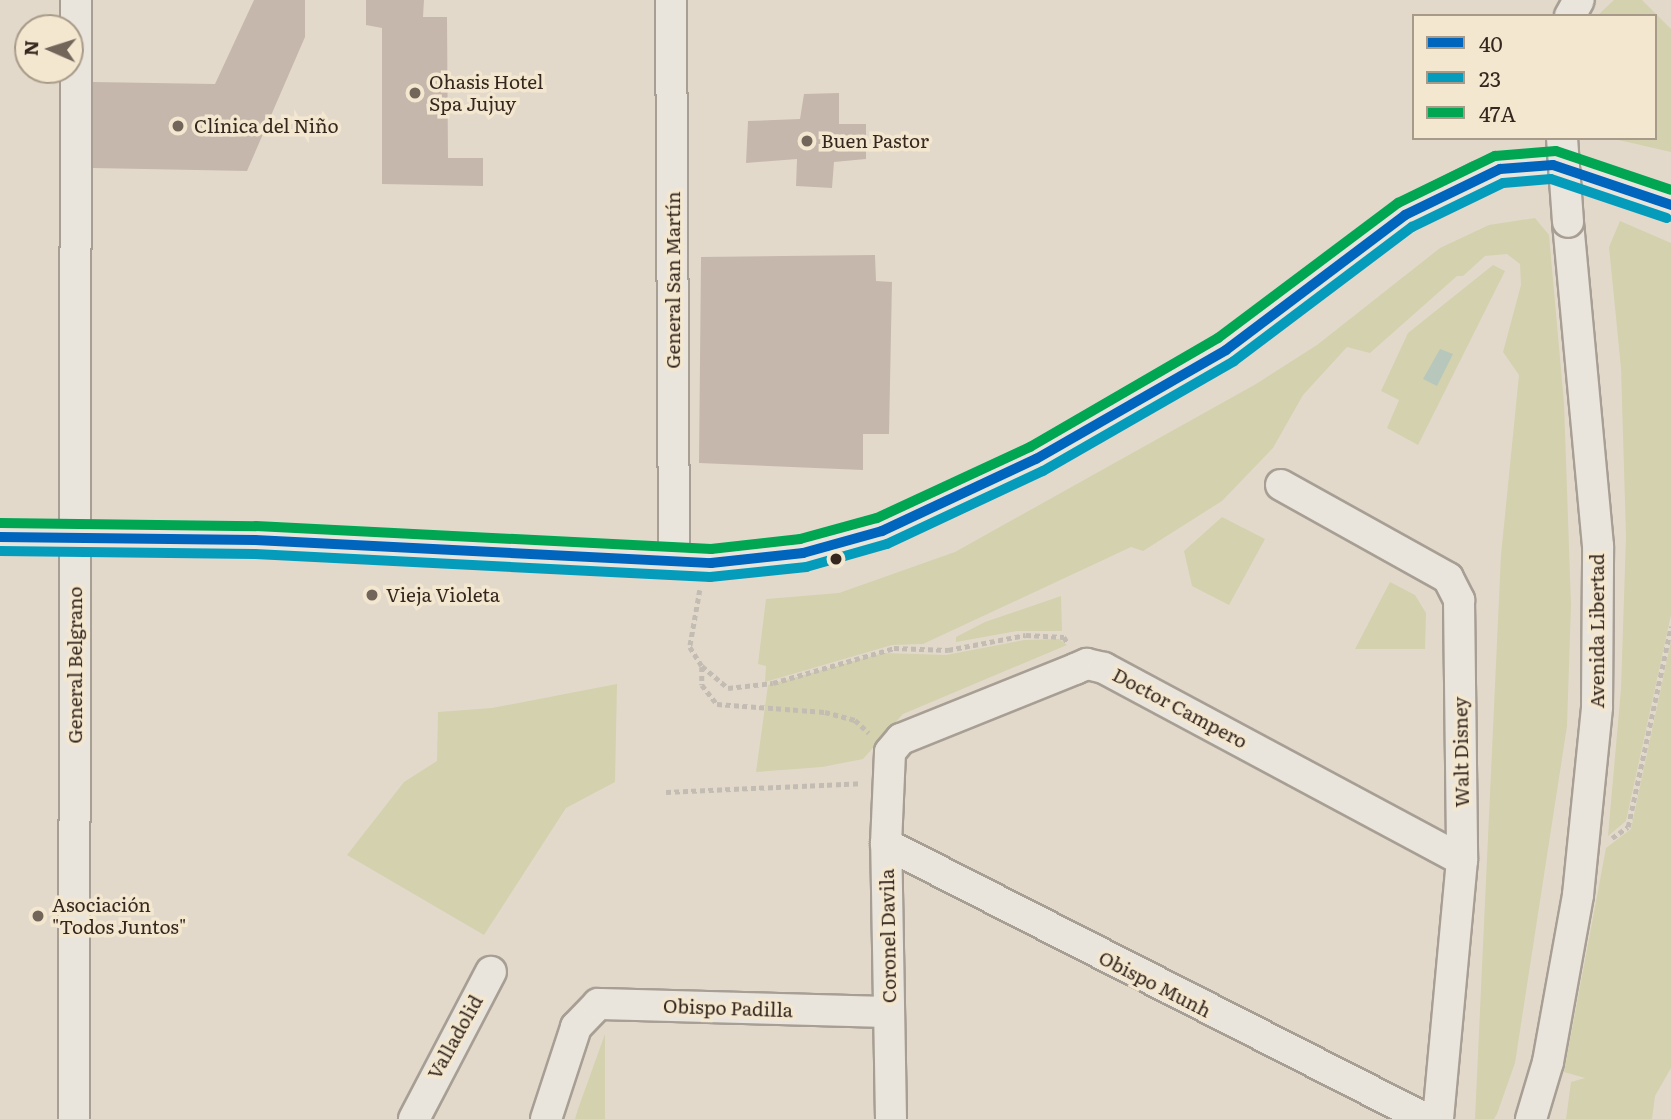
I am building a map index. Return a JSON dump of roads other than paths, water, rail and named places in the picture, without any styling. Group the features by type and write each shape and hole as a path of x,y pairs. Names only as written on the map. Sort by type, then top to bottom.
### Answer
{"street":[{"name":"General Belgrano","path":"74,1119 75,0"},
{"name":"General San Martín","path":"671,0 674,561"},
{"name":"Avenida Libertad","path":"1531,1119 1548,1062 1578,895 1597,707 1598,546 1562,140"},
{"path":"0,537 255,540 711,563 830,547 882,531 989,483 1217,356 1405,215 1500,169 1534,165 1578,170 1671,205"},
{"name":"Walt Disney","path":"1281,485 1448,578 1459,600 1462,860 1438,1119"},
{"name":"Doctor Campero","path":"890,752 901,739 1074,669 1087,664 1104,667 1462,860"},
{"name":"Coronel Davila","path":"890,752 886,844 891,1119"},
{"name":"Obispo Munh","path":"886,844 1426,1119"},
{"name":"Valladolid","path":"417,1110 491,972"},
{"name":"Obispo Padilla","path":"546,1119 576,1027 598,1004 889,1012"}],"place":[{"name":"Ohasis Hotel Spa Jujuy","path":"415,93"},
{"name":"Clínica del Niño","path":"178,126"},
{"name":"Buen Pastor","path":"807,141"},
{"name":"Vieja Violeta","path":"372,595"},
{"name":"Asociación \"Todos Juntos\"","path":"38,916"}]}
